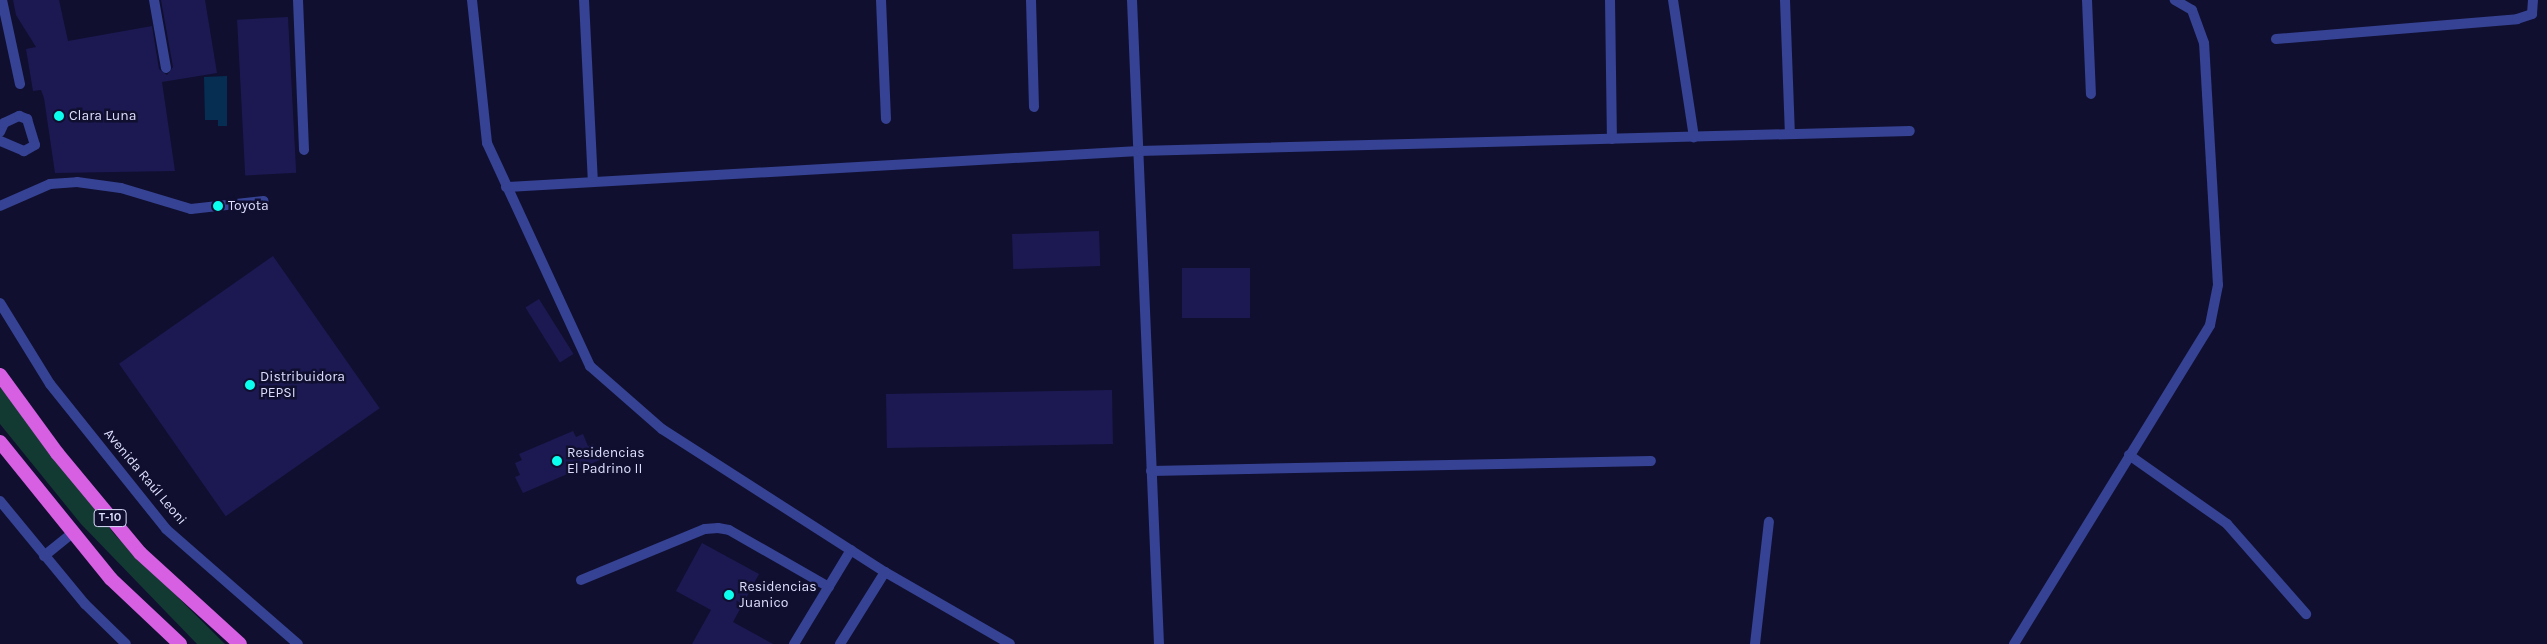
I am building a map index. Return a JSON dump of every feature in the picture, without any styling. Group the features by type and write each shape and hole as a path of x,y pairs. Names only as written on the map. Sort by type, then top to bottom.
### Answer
{"highway":[{"name":"T-10","path":"0,374 57,453 140,553 240,644"},
{"name":"T-10","path":"0,442 111,579 180,644"}],"street":[{"path":"2,0 20,84"},
{"path":"154,0 166,68"},
{"path":"298,0 304,150"},
{"path":"472,0 487,143 590,366 662,429 885,572 1010,644"},
{"path":"584,0 593,182"},
{"path":"881,0 886,119"},
{"path":"1031,0 1034,107"},
{"path":"1132,0 1159,644"},
{"path":"1610,0 1612,139"},
{"path":"1673,0 1694,137"},
{"path":"1785,0 1790,134"},
{"path":"2087,0 2091,94"},
{"path":"2014,644 2210,325 2218,285 2204,43 2192,10 2175,0"},
{"path":"2276,39 2517,19 2532,14 2533,0"},
{"path":"0,132 4,123 19,116 27,119 35,145 24,151 0,141"},
{"path":"506,187 1139,151 1910,131"},
{"path":"0,206 50,184 77,182 121,188 191,209 264,201"},
{"name":"Avenida Raúl Leoni","path":"0,304 50,384 166,529 298,644"},
{"path":"2129,455 2227,524 2306,614"},
{"path":"1151,471 1651,460"},
{"path":"0,501 44,556 126,644"},
{"path":"1755,644 1769,522"},
{"path":"581,580 705,529 718,528 729,530 829,587"},
{"path":"44,556 72,533"},
{"path":"794,644 851,550"},
{"path":"840,644 885,572"}],"green space":[{"path":"0,386 115,535 225,644 197,644 81,524 0,424"}],"water":[{"path":"227,76 227,126 218,126 218,120 205,120 204,77"}],"building":[{"path":"13,0 59,0 68,41 152,26 159,69 167,75 173,67 161,0 205,0 217,73 162,82 175,171 55,173 44,98 41,90 33,91 26,49 36,47 16,15"},
{"path":"288,17 296,173 245,175 237,20"},
{"path":"1099,231 1100,266 1013,269 1012,234"},
{"name":"Distribuidora PEPSI","path":"273,256 380,408 226,516 119,364"},
{"path":"1182,268 1250,268 1250,318 1182,318"},
{"path":"539,299 573,354 560,363 525,307"},
{"path":"1112,390 1113,444 887,448 886,394"},
{"name":"Residencias El Padrino II","path":"573,431 576,437 583,434 588,446 593,444 600,460 523,493 515,477 520,475 515,463 522,460 519,454"},
{"name":"Residencias Juanico","path":"702,543 759,574 733,622 773,644 692,644 711,610 676,591"}],"place":[{"name":"Clara Luna","path":"59,116"},
{"name":"Toyota","path":"218,206"},
{"name":"Distribuidora PEPSI","path":"250,385"},
{"name":"Residencias El Padrino II","path":"557,461"},
{"name":"Residencias Juanico","path":"729,595"}]}
